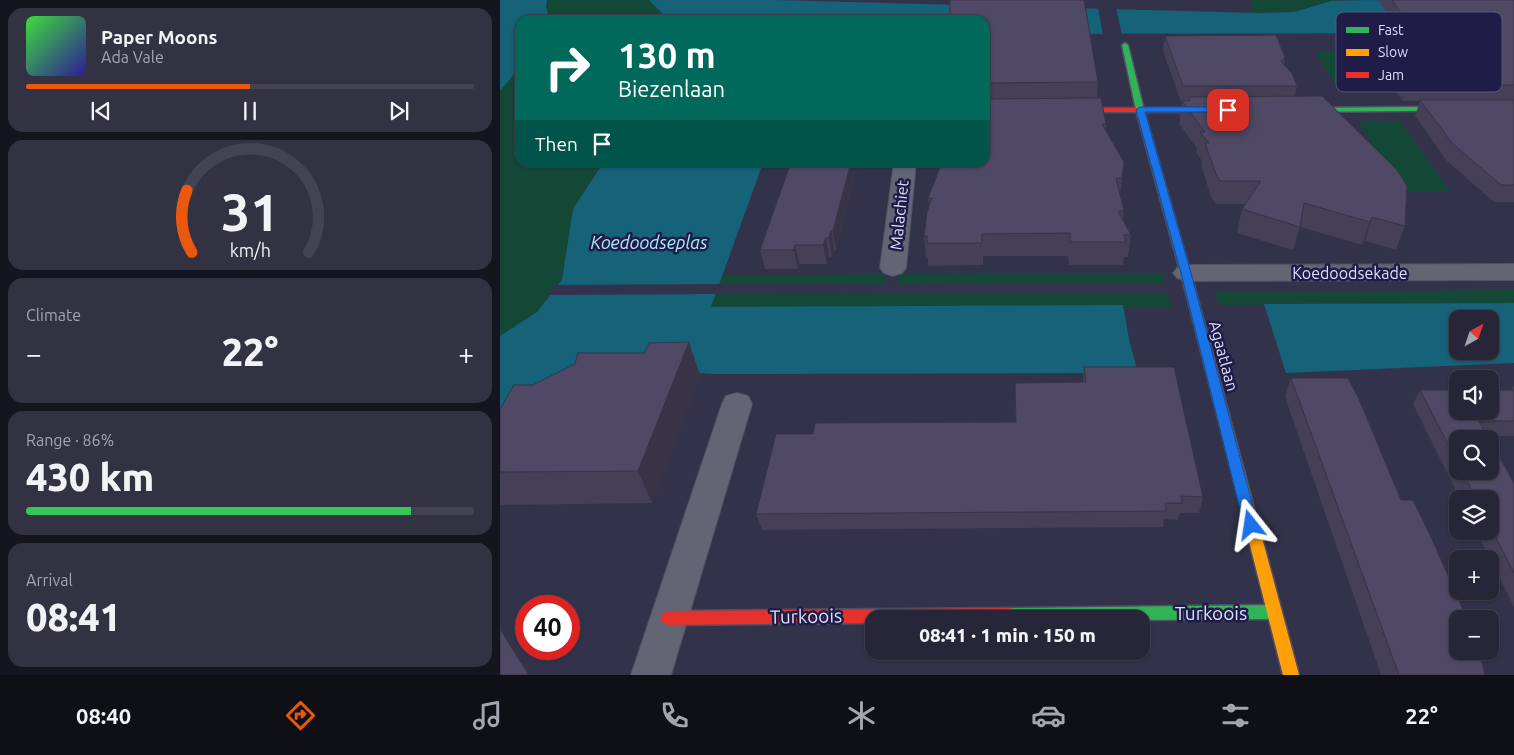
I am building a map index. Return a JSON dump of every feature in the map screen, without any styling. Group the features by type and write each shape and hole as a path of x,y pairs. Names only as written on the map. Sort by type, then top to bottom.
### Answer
{"street":[{"name":"Agaatlaan","path":"1125,45 1140,110 1186,273 1291,675"},
{"path":"1286,110 1514,108"},
{"path":"1055,110 1228,110"},
{"name":"Malachiet","path":"892,268 903,167"},
{"name":"Koedoodsekade","path":"1186,273 1514,272"},
{"path":"651,675 736,404"},
{"name":"Turkoois","path":"668,618 1273,612"}],"green space":[{"path":"547,0 649,0 664,15 548,15 546,7"},
{"path":"1251,0 1336,1 1330,1 1294,12 1252,13"},
{"path":"1315,52 1336,52 1336,86"},
{"path":"515,73 515,167 599,167 573,209 562,280 537,312 500,336 500,91"},
{"path":"1358,121 1400,121 1450,192 1403,192"},
{"path":"1162,273 1164,283 899,284 897,281 898,274"},
{"path":"887,274 886,281 881,284 719,284 722,276"},
{"path":"1514,290 1514,303 1219,305 1215,292"},
{"path":"1167,293 1171,307 711,307 715,294"}],"water":[{"path":"500,0 547,0 546,7 548,15 515,15 515,73 500,91"},
{"path":"649,0 775,0 1259,13 1294,12 1331,1 1369,0 1514,4 1514,33 1502,33 1502,12 1336,12 1336,33 990,34 990,15 664,15"},
{"name":"Koedoodseplas","path":"600,167 762,167 711,307 1123,305 1138,373 712,374 648,370 500,436 500,336 537,312 562,280 573,209"},
{"path":"1514,303 1514,363 1286,373 1264,304"}],"pier":[{"path":"1098,8 1116,8 1122,35 1103,35"},
{"path":"721,284 717,294 547,295 555,285"}],"building":[{"path":"950,0 1084,0 1098,82 990,83 990,15 950,15"},
{"path":"1392,0 1514,0 1514,85 1502,85 1502,12 1400,12"},
{"path":"1276,35 1285,57 1281,62 1292,73 1297,86 1183,86 1165,36"},
{"path":"1322,96 1397,170 1407,186 1405,226 1372,217 1370,222 1304,203 1300,227 1242,209 1261,181 1220,181 1205,143 1209,143 1200,132 1205,132 1182,101 1190,101 1189,97"},
{"path":"1101,98 1106,124 1102,124 1124,162 1122,178 1116,178 1124,211 1118,211 1131,235 1124,235 1126,242 1070,242 1070,233 982,234 982,243 927,243 927,236 924,236 927,212 932,198 928,198 940,167 990,167 990,99"},
{"path":"1420,100 1514,100 1514,185 1501,185 1453,144"},
{"path":"789,167 850,167 833,231 831,231 829,238 826,238 823,245 795,245 794,250 760,250"},
{"path":"689,342 638,471 500,472 500,409 514,385 533,385 575,364 578,353 644,353 649,343"},
{"path":"1084,367 1174,367 1203,497 1181,496 1182,503 1165,503 1166,511 756,514 776,434 813,434 815,423 1016,422 1015,383 1086,382"},
{"path":"1291,378 1348,378 1359,399 1401,500 1413,500 1432,539 1449,578 1449,600 1459,600 1463,610 1449,610 1449,660 1481,660 1485,675 1399,675"},
{"path":"1420,390 1449,390 1449,420 1499,420 1499,390 1514,390 1514,421 1479,421 1484,430 1449,430 1449,446"},
{"path":"1499,456 1514,483 1514,573 1497,540 1499,540 1499,490 1472,490 1466,480 1499,480"},
{"path":"500,629 515,653 515,660 520,660 529,675 500,675"}],"traffic: fast":[{"path":"1125,45 1140,110 1189,285"},
{"path":"1299,110 1514,108"},
{"path":"1150,613 1273,612"}],"traffic: slow":[{"path":"1189,285 1291,675"}],"traffic: jam":[{"path":"1066,110 1218,110"},
{"path":"668,618 865,616"}],"route":[{"path":"1228,110 1140,110 1186,273 1251,525"}]}
